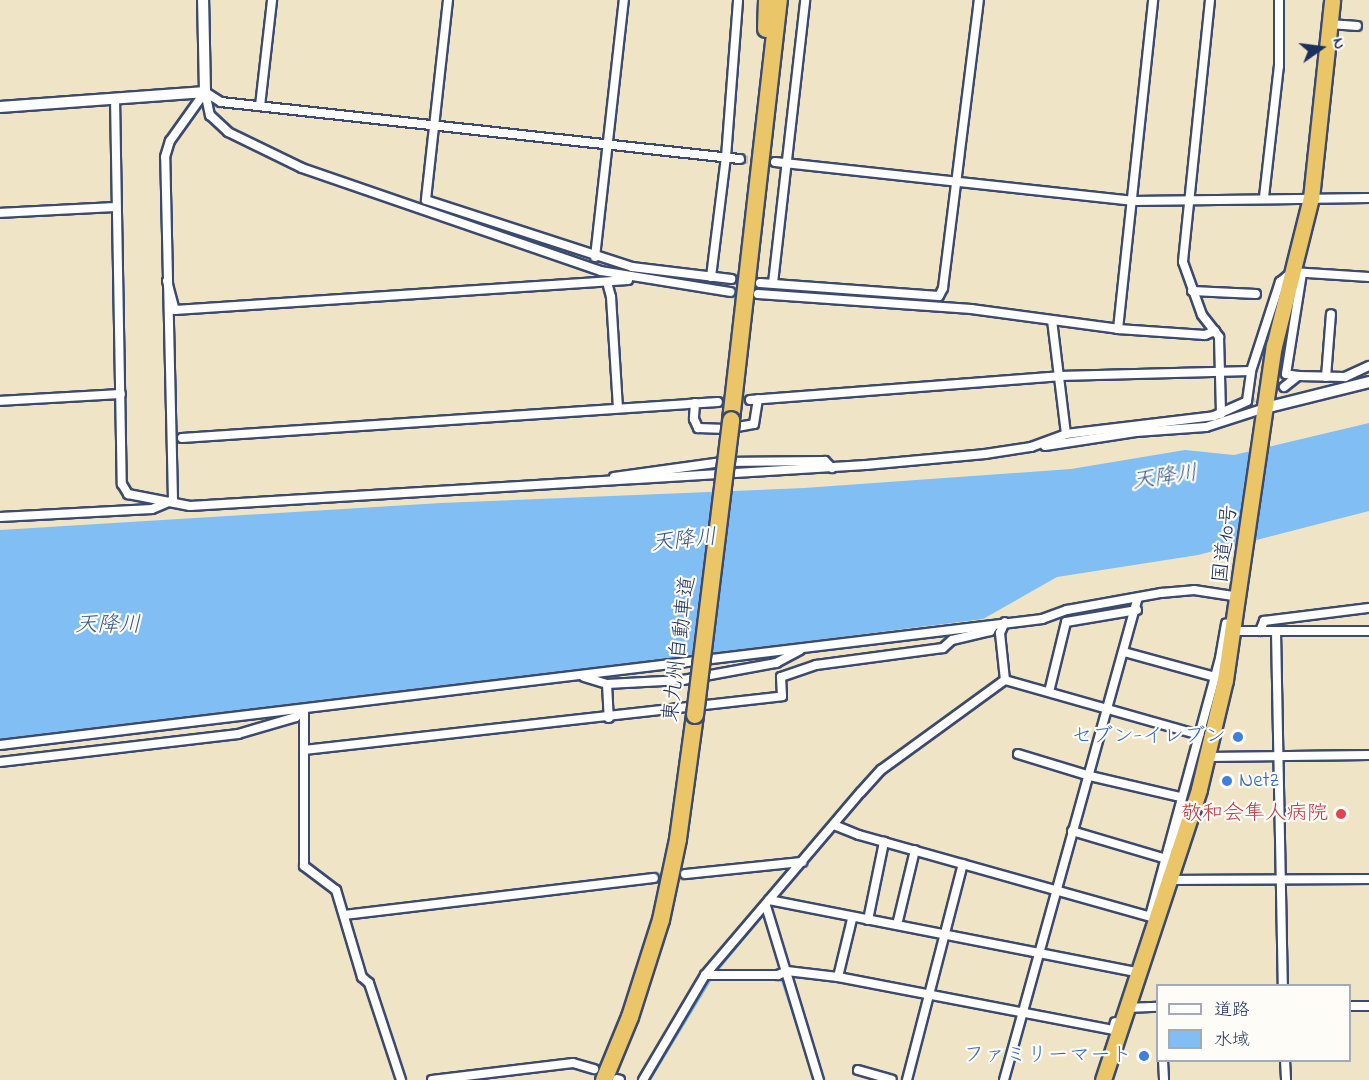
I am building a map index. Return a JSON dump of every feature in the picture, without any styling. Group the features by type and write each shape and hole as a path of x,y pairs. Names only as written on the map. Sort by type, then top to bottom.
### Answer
{"highway":[{"path":"756,192 766,0"},
{"name":"東九州自動車道","path":"608,1077 661,920 678,839 730,420 756,192 774,0"},
{"name":"東九州自動車道","path":"765,106 779,0"},
{"name":"国道10号","path":"1102,1080 1168,880 1182,829 1208,757 1235,631 1237,592 1274,346 1297,273 1311,198 1332,0"}],"street":[{"path":"203,0 205,92 210,115 228,132 302,168 514,244 634,279 730,292"},
{"path":"260,106 272,0"},
{"path":"448,0 426,200 632,267 731,279"},
{"path":"595,256 624,0"},
{"path":"711,277 726,157 738,0"},
{"path":"773,283 780,163 805,0"},
{"path":"979,0 958,179 943,288 939,296 773,283 761,283 760,294 971,309 1118,329 1205,335 1215,331"},
{"path":"1118,329 1153,0"},
{"path":"1210,0 1195,123 1183,262 1192,291 1219,337 1222,372 1221,414"},
{"path":"1264,197 1279,66 1279,0"},
{"path":"1330,24 1357,26"},
{"path":"173,500 165,157 170,141 205,92"},
{"path":"0,107 205,92 221,102 740,159"},
{"path":"115,98 124,491 202,506 832,468 1031,447 1214,424 1346,382 1369,366"},
{"path":"780,163 958,179 1132,201 1264,197 1369,198"},
{"path":"0,213 116,207"},
{"path":"1031,447 1066,434 1221,414 1247,401 1251,370 1280,282 1297,273 1369,277"},
{"path":"1297,273 1286,374 1326,376 1346,382 1369,382"},
{"path":"167,281 175,310 634,279"},
{"path":"607,282 611,297 618,408"},
{"path":"1192,291 1256,294"},
{"path":"1326,376 1331,314"},
{"path":"1052,320 1066,434"},
{"path":"695,403 694,419 698,428 726,429 754,424 754,400 1059,376 1251,370"},
{"path":"1284,387 1298,376"},
{"path":"0,401 121,394"},
{"path":"182,438 718,402"},
{"path":"1192,418 1214,424"},
{"path":"0,517 152,509 173,500"},
{"path":"0,745 1042,619 1067,610 1194,590 1237,592 1163,858 1150,917 1113,1030 838,977 787,971 778,975 705,975"},
{"path":"1004,1080 1072,831 1137,610 1137,599"},
{"path":"1260,631 1264,621 1369,608"},
{"path":"1049,692 1066,622 1137,610"},
{"path":"1005,622 1000,633 1005,680"},
{"path":"304,750 609,718 782,696 782,677 816,665 943,648 952,640 990,631 994,625"},
{"path":"1235,631 1369,631"},
{"path":"1276,631 1283,984"},
{"path":"580,676 607,684 720,675 776,663 806,647"},
{"path":"1124,652 1215,677"},
{"path":"1005,680 1108,712 1199,735"},
{"path":"643,1080 705,975 881,770 1005,680"},
{"path":"607,684 609,718"},
{"path":"304,710 304,866 336,890 362,977 369,983 401,1080"},
{"path":"0,762 238,734 296,717 304,710"},
{"path":"1018,754 1090,776 1180,796"},
{"path":"1208,757 1369,756"},
{"path":"1163,858 1182,829 1180,796"},
{"path":"834,825 884,842 1150,917"},
{"path":"1072,831 1163,858"},
{"path":"868,920 884,842"},
{"path":"897,925 915,850"},
{"path":"685,874 802,862"},
{"path":"907,1080 932,995 963,864"},
{"path":"344,915 654,878"},
{"path":"1168,880 1369,879"},
{"path":"768,903 897,925 1132,971"},
{"path":"768,903 819,1080"},
{"path":"838,977 852,919"},
{"path":"1351,1006 1369,1006"},
{"path":"1124,1008 1156,1007"},
{"path":"1163,1062 1164,1080"},
{"path":"1285,1062 1286,1080"},
{"path":"432,1080 573,1063 608,1077"},
{"path":"858,1070 892,1080"}],"water":[{"name":"天降川","path":"1369,423 1369,511 1198,555 1057,577 983,619 0,743 0,530 441,503 804,488 1071,469 1185,450 1234,455"}],"waterway":[{"path":"717,971 765,913"},
{"path":"781,978 812,1072"},
{"path":"650,1080 710,981"}],"tunnel":[{"path":"740,159 775,162"},
{"path":"1247,401 1284,387"},
{"path":"718,402 750,400"}],"place":[{"name":"セブン-イレブン","path":"1238,737"},
{"name":"Netz","path":"1227,781"},
{"name":"敬和会隼人病院","path":"1341,814"},
{"name":"ファミリーマート","path":"1144,1056"}]}
